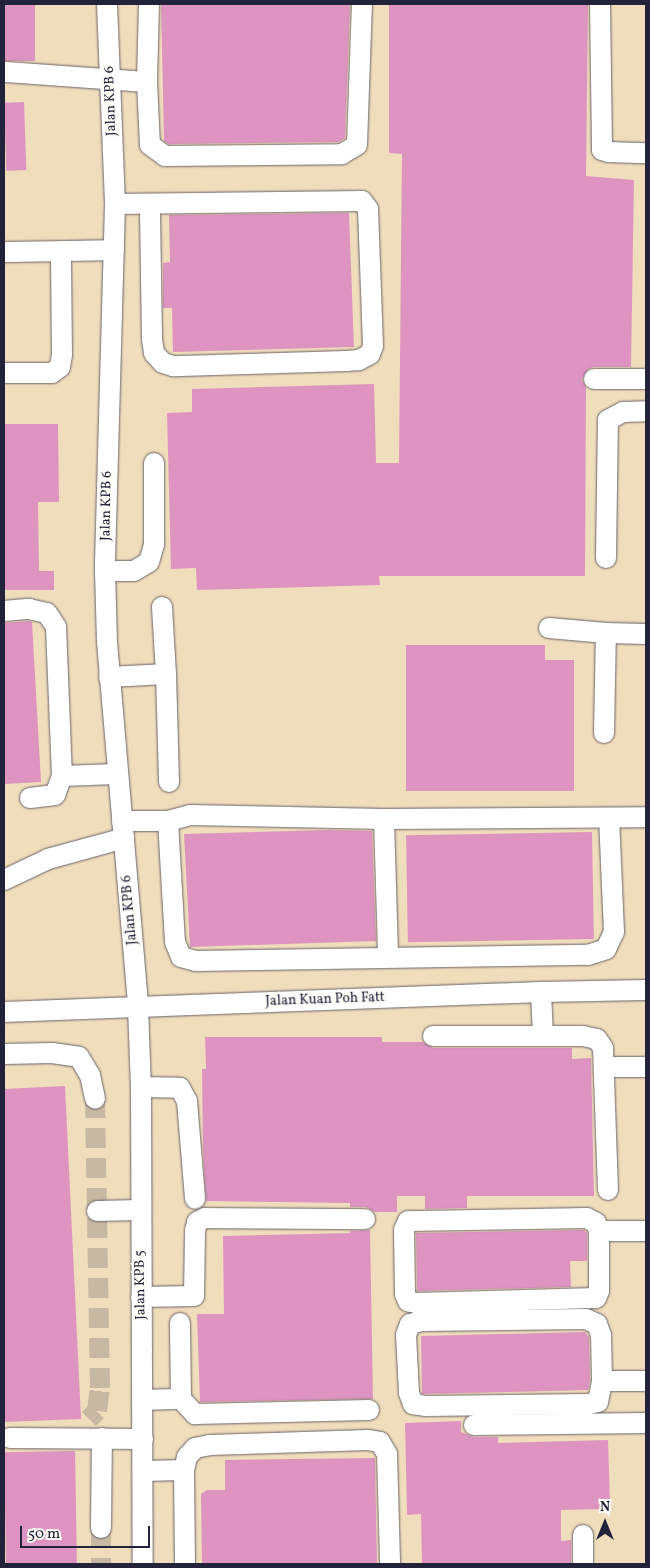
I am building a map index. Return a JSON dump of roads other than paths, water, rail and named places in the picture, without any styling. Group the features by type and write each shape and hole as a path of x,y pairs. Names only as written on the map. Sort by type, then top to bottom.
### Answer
{"street":[{"name":"Jalan KPB 6","path":"107,4 115,204 105,571 109,677 116,774 123,830 138,1007"},
{"path":"149,4 147,82 150,145 165,156 342,154 356,145 362,4"},
{"path":"600,4 602,150 608,152 646,153"},
{"path":"6,72 147,82"},
{"path":"115,204 362,201 368,210 373,346 370,354 358,360 346,361 174,366 163,363 154,353 152,339 150,205"},
{"path":"4,252 114,250"},
{"path":"4,373 52,373 60,367 62,355 61,251"},
{"path":"594,379 646,380"},
{"path":"606,558 608,420 623,412 646,411"},
{"path":"105,571 134,571 149,562 154,544 154,463"},
{"path":"162,608 169,782"},
{"path":"4,611 29,610 47,613 56,627 62,776 55,795 30,798"},
{"path":"549,628 646,634"},
{"path":"604,733 606,633"},
{"path":"109,677 166,674"},
{"path":"62,776 116,774"},
{"path":"4,880 48,859 123,830 190,815 384,819 646,817"},
{"path":"168,821 175,942 181,957 196,961 588,955 606,949 614,932 609,818"},
{"path":"384,819 388,957"},
{"name":"Jalan Kuan Poh Fatt","path":"4,1012 541,992 646,990"},
{"path":"541,992 543,1036"},
{"name":"Jalan KPB 5","path":"138,1007 141,1087 140,1210 143,1564"},
{"path":"433,1036 583,1036 597,1039 603,1048 608,1190"},
{"path":"4,1054 52,1052 79,1057 90,1075 95,1098"},
{"path":"604,1067 646,1067"},
{"path":"141,1087 180,1088 187,1101 194,1199"},
{"path":"97,1211 140,1210"},
{"path":"141,1297 194,1296 194,1232 196,1222 205,1218 366,1219"},
{"path":"588,1218 596,1223 599,1232 599,1291 596,1298 416,1303 408,1301 405,1294 404,1230 408,1221 588,1218"},
{"path":"599,1232 646,1232"},
{"path":"586,1319 597,1324 601,1335 602,1381 598,1402 589,1404 424,1406 413,1404 409,1393 406,1335 410,1324 422,1321 586,1319"},
{"path":"180,1323 181,1399 195,1414 369,1410"},
{"path":"602,1381 646,1381"},
{"path":"143,1400 181,1399"},
{"path":"474,1425 646,1424"},
{"path":"10,1438 143,1439"},
{"path":"101,1528 102,1438"},
{"path":"185,1564 184,1470 187,1457 194,1448 210,1444 368,1440 380,1442 387,1454 390,1564"},
{"path":"143,1471 184,1470"},
{"path":"583,1535 584,1564"}],"tunnel":[{"path":"89,1419 97,1411 100,1388 95,1098"},
{"path":"101,1528 101,1564"}]}
